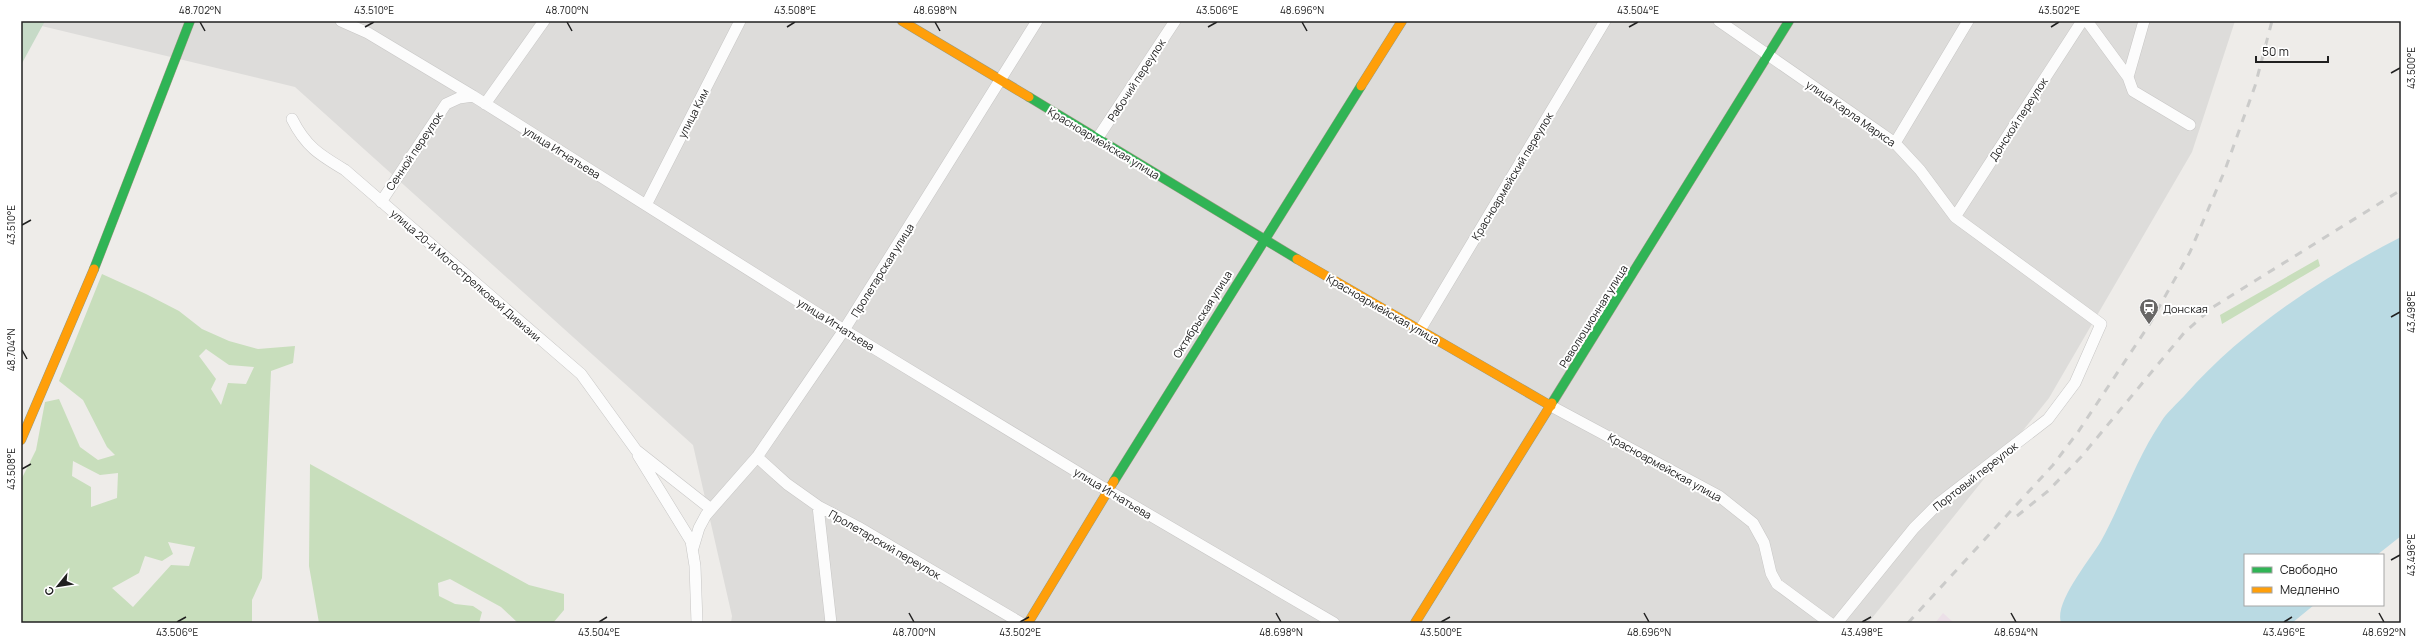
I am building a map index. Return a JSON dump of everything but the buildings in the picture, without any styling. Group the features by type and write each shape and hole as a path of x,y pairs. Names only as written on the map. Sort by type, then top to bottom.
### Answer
{"street":[{"path":"21,440 27,430 86,287 190,21"},
{"name":"улица Игнатьева","path":"341,21 368,33 473,96 844,330 1107,490 1334,623"},
{"path":"485,104 544,21"},
{"name":"улица Ким","path":"646,205 740,21"},
{"name":"Красноармейская улица","path":"902,21 1097,139 1420,330 1551,406 1719,496 1753,523 1764,543 1771,573 1777,584 1830,623"},
{"name":"Пролетарская улица","path":"693,548 699,528 711,509 757,457 844,330 1038,21"},
{"name":"Рабочий переулок","path":"1097,139 1175,21"},
{"name":"Октябрьская улица","path":"1028,623 1107,490 1263,238 1402,21"},
{"name":"Красноармейский переулок","path":"1420,330 1605,21"},
{"name":"улица Карла Маркса","path":"1719,21 1895,143 1920,170 1955,217 2101,324"},
{"name":"Революционная улица","path":"1415,623 1789,21"},
{"path":"1895,143 1968,21"},
{"name":"Донской переулок","path":"1955,217 2082,21"},
{"path":"2087,21 2128,77 2133,91 2137,95 2190,125"},
{"path":"2128,77 2144,21"},
{"name":"Сенной переулок","path":"381,202 446,104 459,98 473,96"},
{"name":"улица 20-й Мотострелковой Дивизии","path":"292,119 300,136 312,150 345,170 581,374 630,442 687,533 693,548 697,623"},
{"name":"Портовый переулок","path":"1837,623 1914,528 1939,503 2048,419 2074,383 2101,324"},
{"name":"улица 20-й Мотострелковой Дивизии","path":"630,442 711,509"},
{"name":"Пролетарский переулок","path":"757,457 787,484 818,506 858,527 1020,623"},
{"path":"818,506 831,623"}],"shaded area":[{"path":"21,21 2235,21 2192,152 2049,398 1868,623 731,623 732,616 693,445 295,87"},
{"path":"1943,613 1954,623 1935,623"}],"green space":[{"path":"21,21 45,21 21,65"},
{"path":"2318,259 2320,266 2222,324 2220,315"},
{"path":"102,274 179,311 202,329 229,341 258,349 295,346 293,363 271,371 262,578 252,600 252,623 21,623 21,480 36,450 45,402 59,399 80,447 98,460 115,455 107,447 83,400 59,381","holes":["206,349 229,365 254,367 246,384 228,383 221,405 211,389 216,379 199,356","73,461 100,475 118,473 117,498 91,507 91,487 72,476","168,542 195,547 189,566 171,565 133,607 112,588 139,573 145,556 162,561 173,554"]},
{"path":"310,464 529,585 564,594 564,610 553,623 518,623 501,607 450,579 438,583 439,596 455,604 473,606 482,612 479,623 319,623 309,566"}],"water":[{"path":"2401,237 2401,536 2378,554 2244,554 2244,606 2313,606 2292,623 2061,623 2060,614 2068,593 2074,581 2101,541 2144,451 2163,418 2232,348 2258,327 2314,287 2342,269"}],"railway":[{"path":"1908,623 2053,465 2078,432 2149,325 2190,252 2225,170 2255,86 2272,21"},
{"path":"2017,516 2048,491 2081,457 2184,333 2213,307 2401,190"}],"traffic: fast":[{"path":"94,269 190,21"},
{"path":"1552,403 1789,21"},
{"path":"1114,481 1361,86"},
{"path":"1029,97 1297,259"}],"traffic: slow":[{"path":"902,21 1029,97"},
{"path":"1361,86 1402,21"},
{"path":"1297,259 1551,406"},
{"path":"21,440 94,269"},
{"path":"1415,623 1552,403"},
{"path":"1028,623 1114,481"}],"place":[{"name":"Донская","path":"2149,325"}]}
